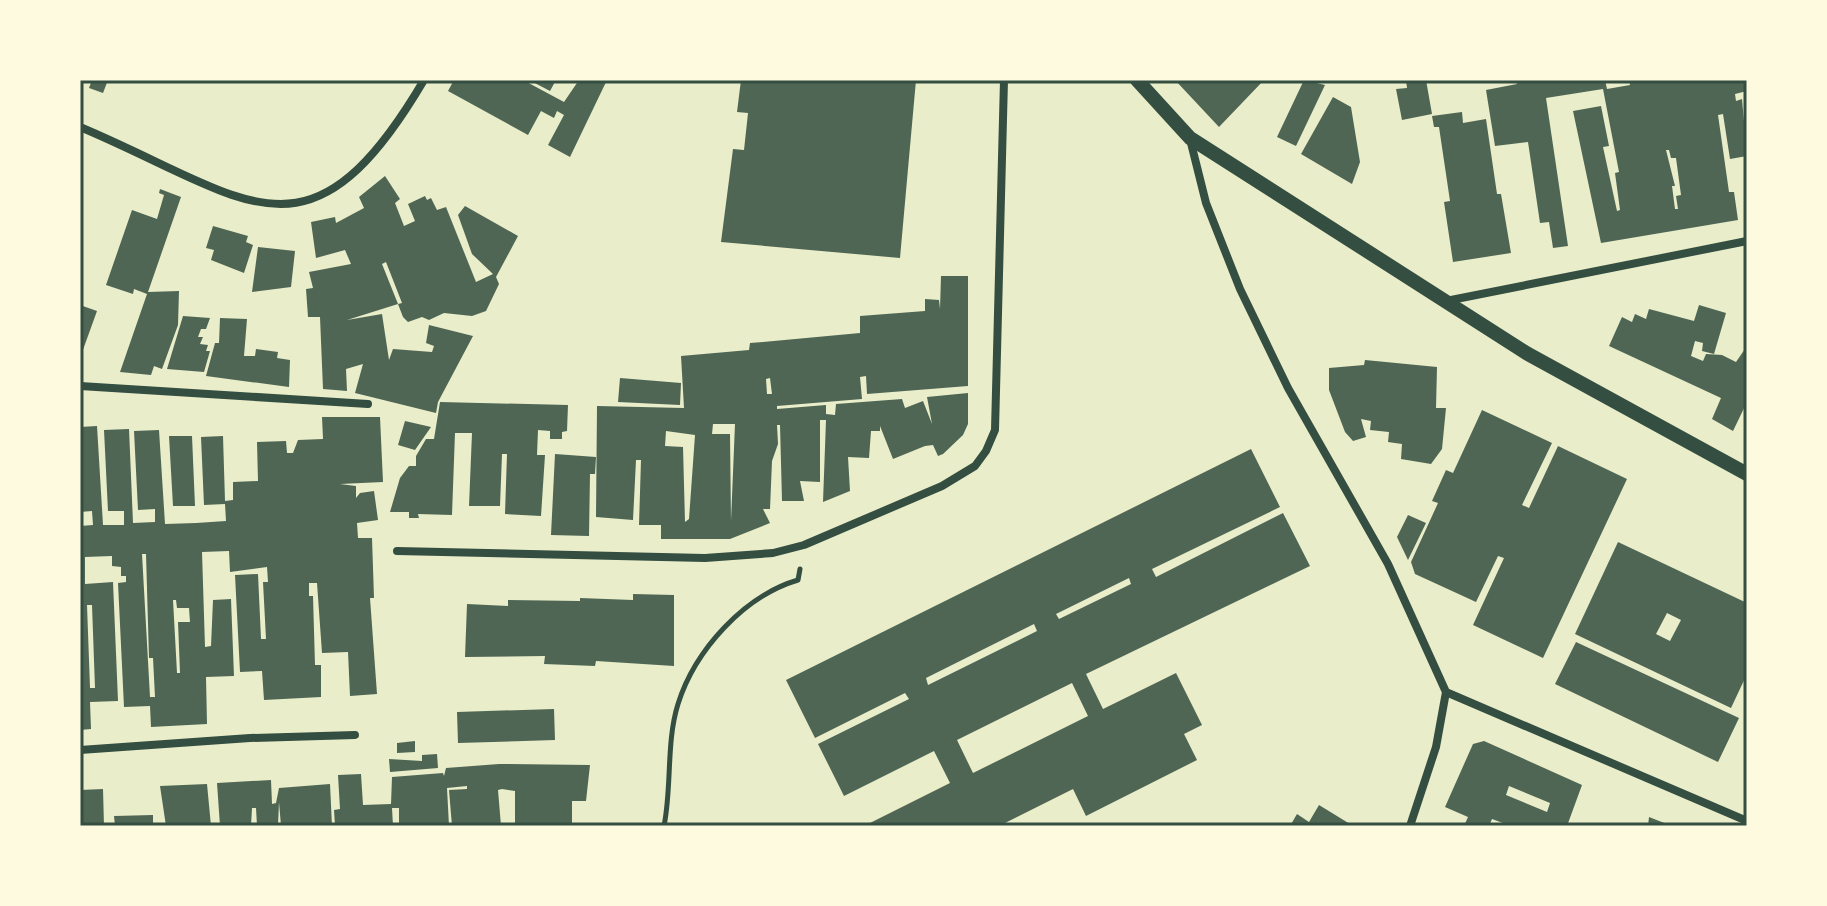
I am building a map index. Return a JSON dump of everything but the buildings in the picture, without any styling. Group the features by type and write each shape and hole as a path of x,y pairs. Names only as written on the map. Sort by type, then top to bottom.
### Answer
{"street":[{"path":"80,127 235,197 271,205 307,203 331,193 357,173 424,80"},
{"path":"397,551 743,558 804,545 942,486 975,466 995,430 1004,80"},
{"path":"1137,80 1190,138 1528,354 1747,474"},
{"path":"1190,138 1206,203 1240,289 1288,388 1388,564 1446,692 1436,747 1410,826"},
{"path":"1445,301 1747,241"},
{"path":"80,386 368,404"},
{"path":"1446,692 1747,821"},
{"path":"80,750 250,738 355,735"}],"path":[{"path":"664,826 677,706 691,674 735,616 772,588 798,580 804,545"}]}
